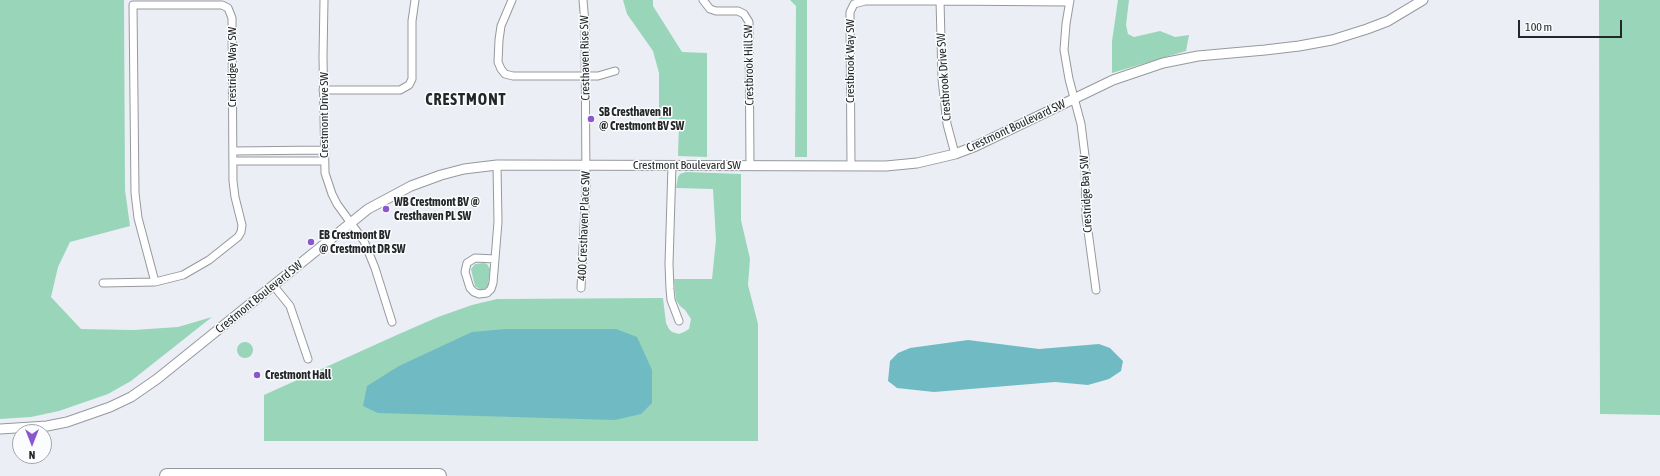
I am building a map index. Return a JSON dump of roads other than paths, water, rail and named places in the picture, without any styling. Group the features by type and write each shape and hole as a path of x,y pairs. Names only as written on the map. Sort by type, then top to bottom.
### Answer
{"highway":[{"path":"167,476 439,476"}],"street":[{"name":"Crestmont Drive SW","path":"324,0 323,90 325,173 332,194 364,241 371,257 392,322"},
{"path":"323,90 400,90 409,85 412,79 412,21 415,0"},
{"path":"512,0 504,18 500,33 498,62 503,72 513,76 598,76 615,72"},
{"name":"Cresthaven Rise SW","path":"583,0 586,76 586,165"},
{"name":"Crestbrook Hill SW","path":"703,0 710,9 741,12 748,18 750,165"},
{"name":"Crestbrook Drive SW","path":"940,0 942,79 947,124 955,154"},
{"name":"Crestmont Boulevard SW","path":"0,430 39,427 61,423 99,412 149,385 368,209 411,186 464,170 497,165 886,166 908,164 955,154 976,146 1122,77 1163,63 1198,56 1279,49 1332,40 1388,21 1423,0"},
{"name":"Crestbrook Way SW","path":"851,166 850,12 854,4 865,1 1070,1"},
{"name":"Crestridge Bay SW","path":"1070,1 1064,50 1069,79 1076,99 1083,139 1086,216 1096,290"},
{"name":"Crestridge Way SW","path":"133,2 220,4 228,8 232,18 233,161 235,197 242,225 239,235 209,260 183,274 155,282 138,218 135,193 133,2"},
{"path":"233,151 324,150"},
{"path":"233,161 324,161"},
{"path":"495,259 475,258 467,263 465,272 470,288 476,293 485,294 491,289 495,259 498,210 497,165"},
{"name":"400 Cresthaven Place SW","path":"581,288 586,216 586,165"},
{"path":"672,165 669,264 670,289 671,300 679,321"},
{"path":"103,283 155,282"},
{"path":"273,285 290,306 308,359"}],"water":[{"path":"506,329 616,329 637,337 652,370 652,403 641,414 615,420 378,413 363,406 367,386 399,366 472,332"},
{"path":"968,340 1039,349 1099,344 1110,348 1123,361 1121,371 1109,379 1088,385 1055,382 934,392 897,388 888,381 890,361 898,353 910,348"}],"place":[{"name":"SB Cresthaven RI @ Crestmont BV SW","path":"591,119"},
{"name":"WB Crestmont BV @ Cresthaven PL SW","path":"386,209"},
{"name":"EB Crestmont BV @ Crestmont DR SW","path":"311,242"},
{"name":"Crestmont Hall","path":"257,375"}],"district":[{"name":"CRESTMONT","path":"466,100"}]}
